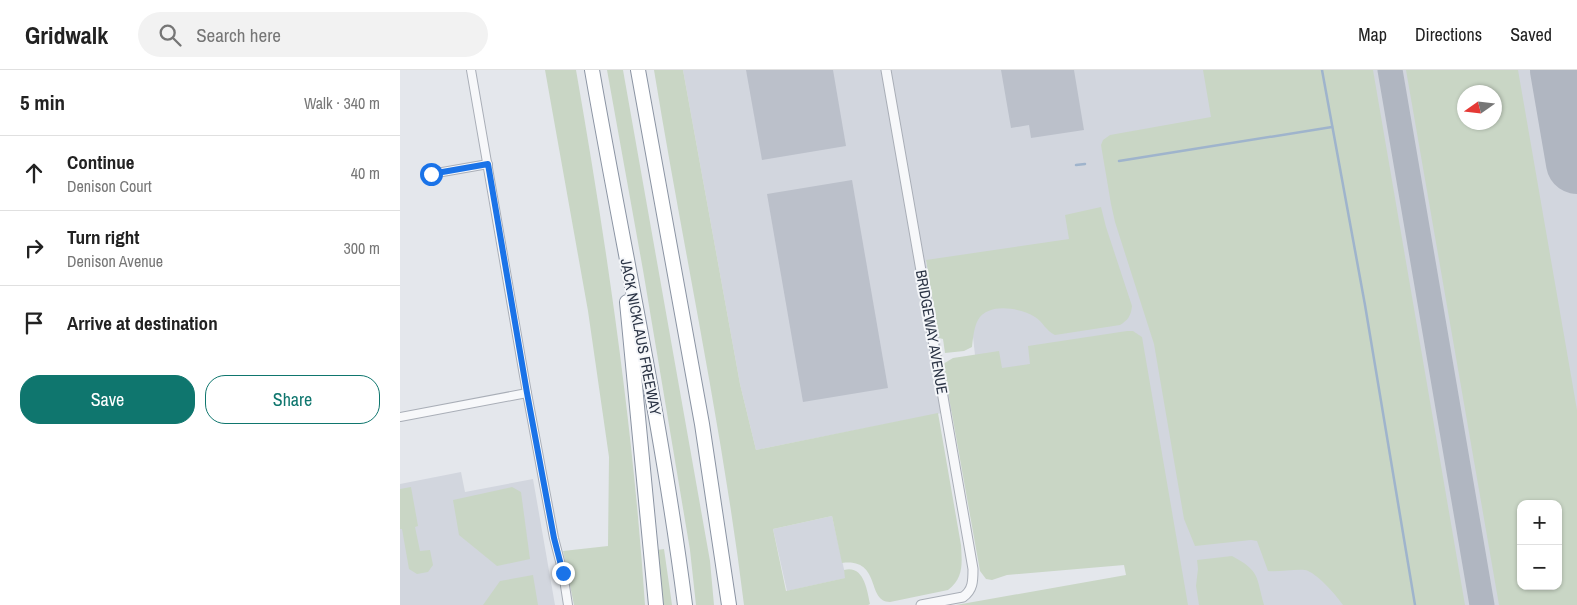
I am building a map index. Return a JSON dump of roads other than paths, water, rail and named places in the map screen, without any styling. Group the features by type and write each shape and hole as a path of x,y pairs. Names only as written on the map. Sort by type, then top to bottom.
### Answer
{"highway":[{"name":"JACK NICKLAUS FREEWAY","path":"592,70 622,239 648,365 674,518 685,605"},
{"path":"638,70 702,424 729,605"},
{"path":"622,239 656,605"}],"street":[{"path":"471,70 527,393 568,605"},
{"name":"BRIDGEWAY AVENUE","path":"886,70 973,579 968,593 963,597 921,605"},
{"path":"431,174 488,164"},
{"path":"400,417 527,393"}],"waterway":[{"path":"1322,70 1365,305 1415,605"},
{"path":"1119,161 1332,127"},
{"path":"1076,165 1085,164"}]}
